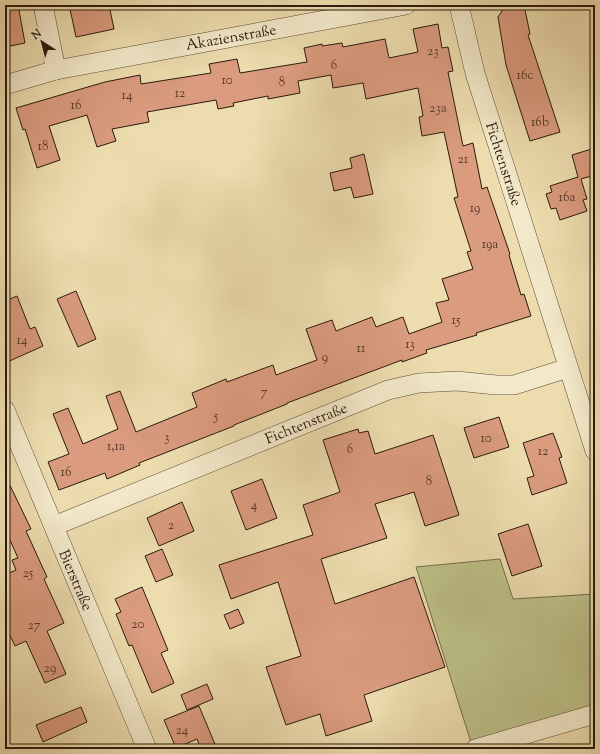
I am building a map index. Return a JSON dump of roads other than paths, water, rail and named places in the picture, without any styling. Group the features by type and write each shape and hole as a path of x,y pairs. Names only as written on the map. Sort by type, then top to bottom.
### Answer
{"street":[{"path":"43,5 56,70"},
{"name":"Akazienstraße","path":"5,85 56,70 406,5"},
{"name":"Fichtenstraße","path":"459,5 475,73 595,451"},
{"name":"Fichtenstraße","path":"54,526 388,390 419,383 457,381 496,385 514,385 568,368"},
{"name":"Bierstraße","path":"5,410 147,749"},
{"path":"475,749 595,714"}]}
